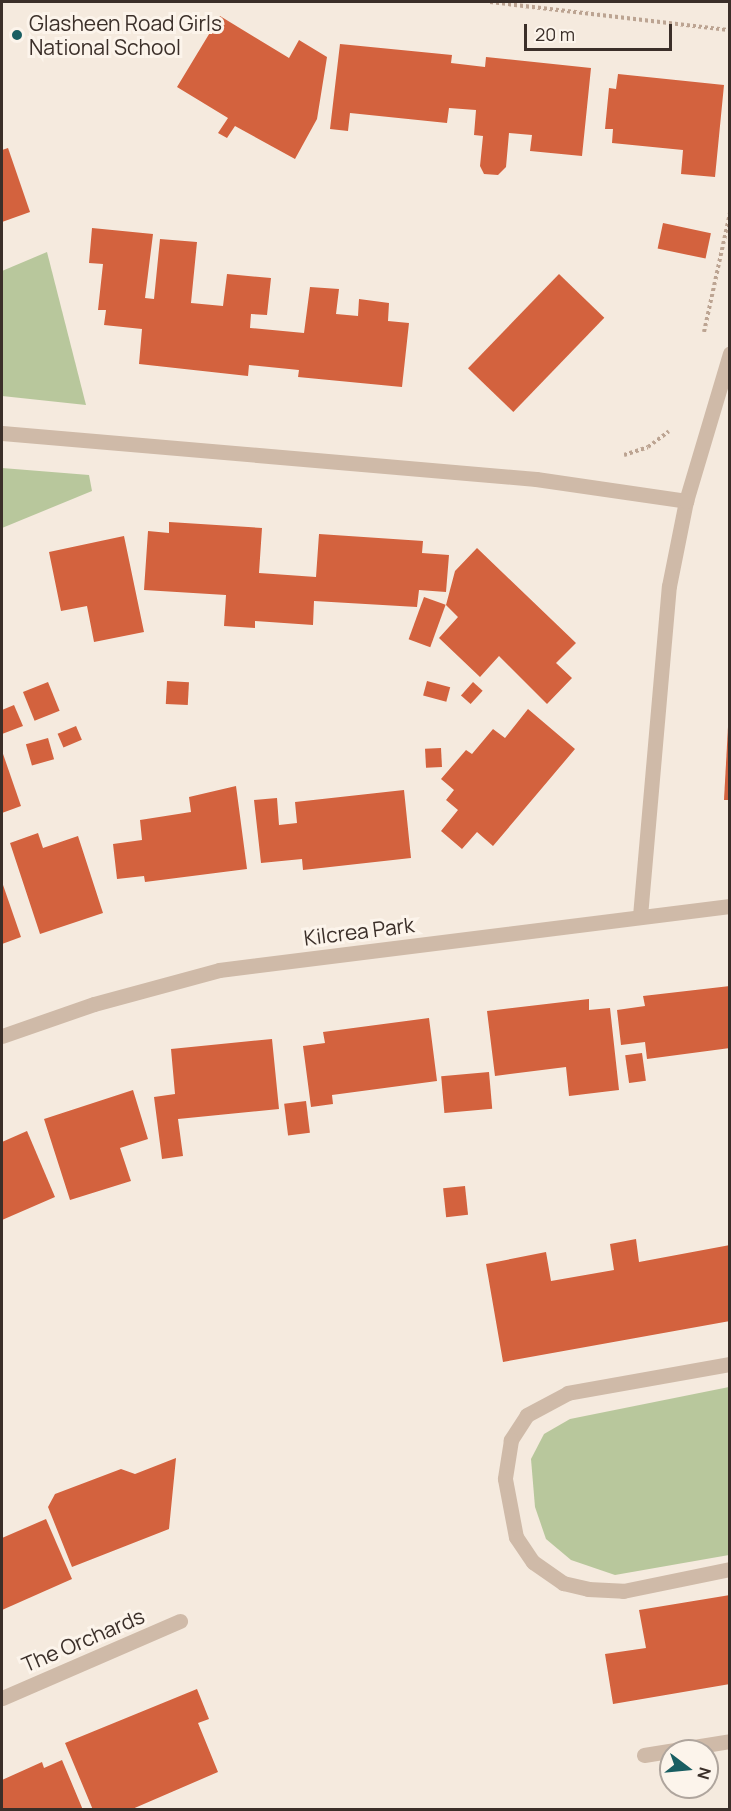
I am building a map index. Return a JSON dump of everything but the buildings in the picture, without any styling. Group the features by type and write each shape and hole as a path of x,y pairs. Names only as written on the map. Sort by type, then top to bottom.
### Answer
{"street":[{"path":"640,916 669,586 686,501 729,353"},
{"path":"2,433 536,479 686,501"},
{"name":"Kilcrea Park","path":"2,1036 94,1004 219,969 729,906"},
{"path":"729,1364 568,1393 526,1415 511,1440 505,1479 516,1537 533,1562 563,1582 588,1589 623,1591 729,1569"},
{"name":"The Orchards","path":"2,1698 180,1621"},
{"path":"644,1755 729,1741"}],"path":[{"path":"490,2 729,30"},
{"path":"703,339 729,213"},
{"path":"615,456 648,447 674,424"}],"green space":[{"path":"47,252 86,405 2,396 2,271"},
{"path":"2,468 89,475 92,491 2,528"},
{"path":"729,1387 729,1555 615,1575 571,1560 546,1539 535,1507 531,1459 544,1434 570,1419"}],"place":[{"name":"Glasheen Road Girls National School","path":"17,35"}]}
